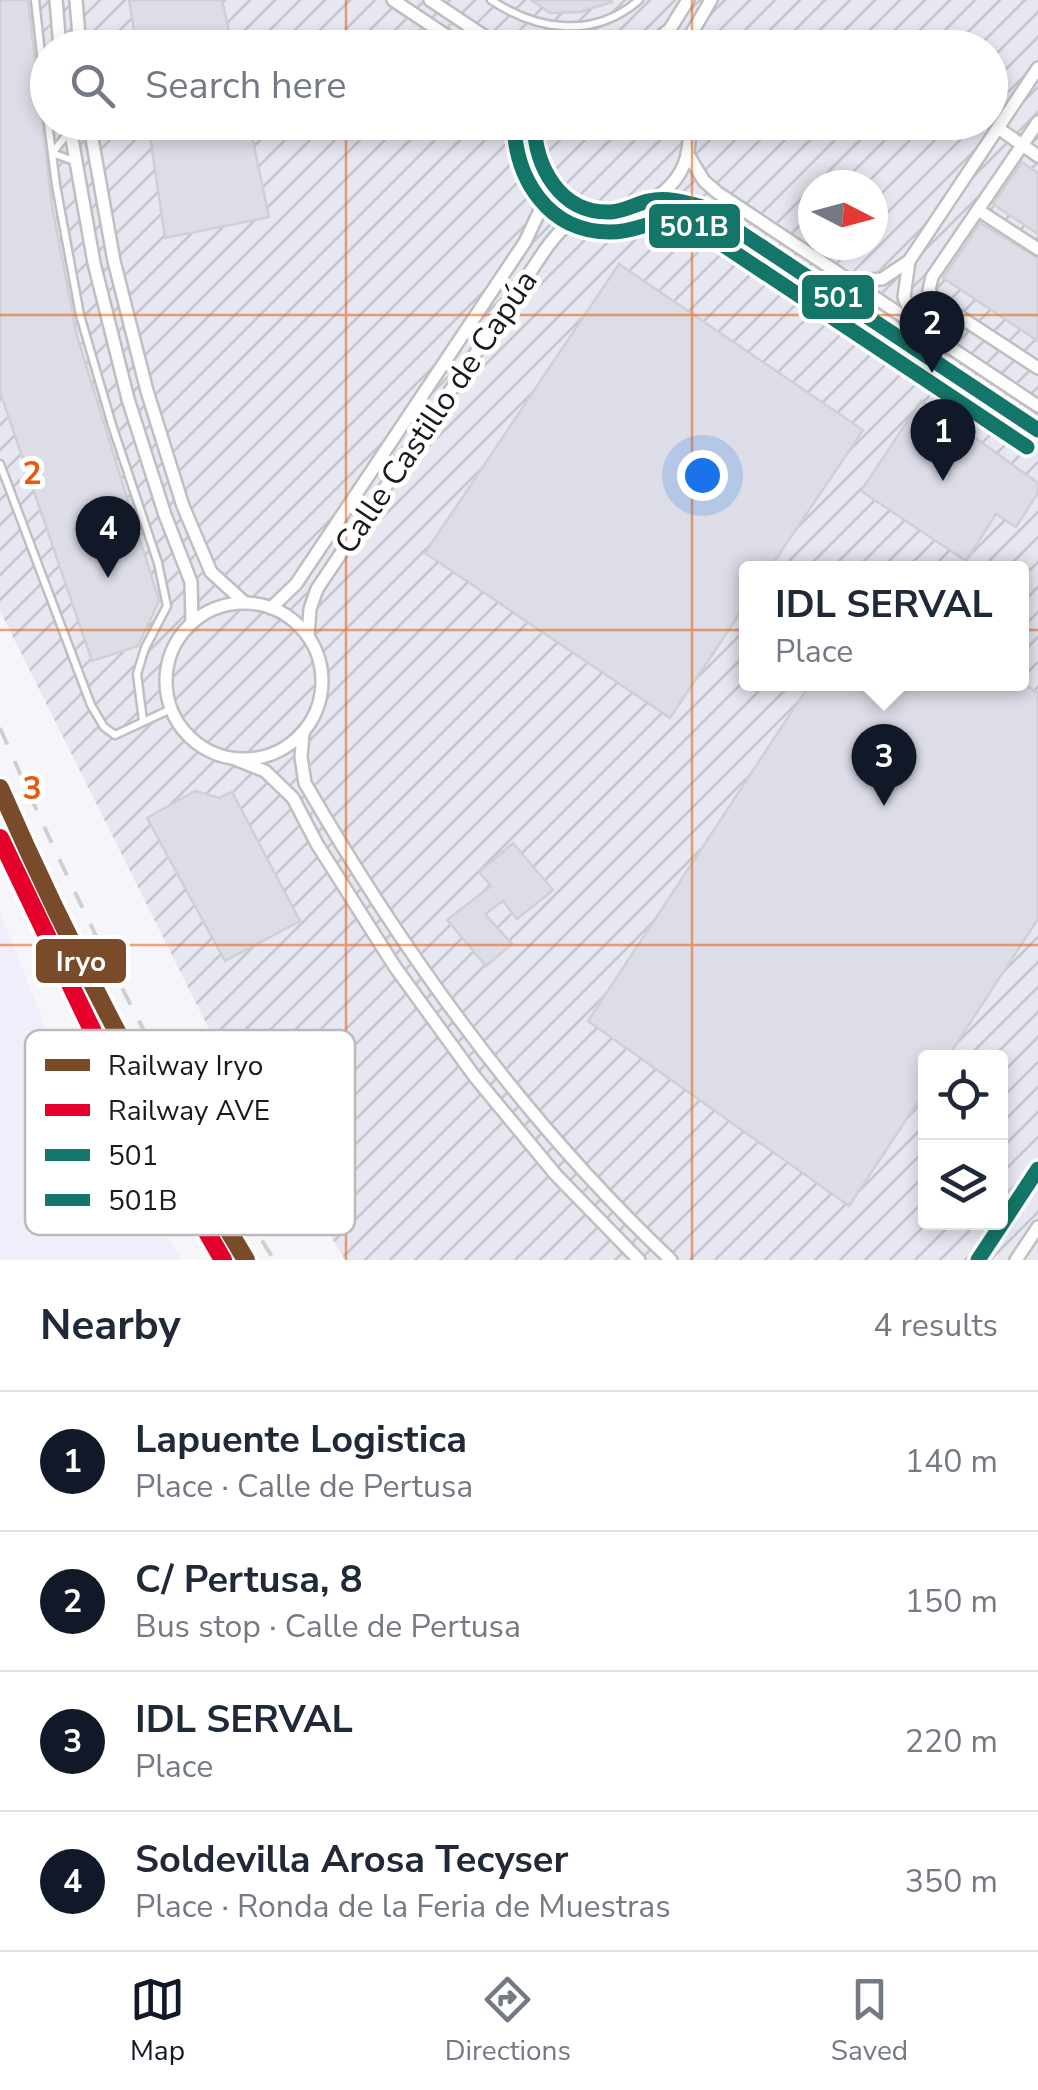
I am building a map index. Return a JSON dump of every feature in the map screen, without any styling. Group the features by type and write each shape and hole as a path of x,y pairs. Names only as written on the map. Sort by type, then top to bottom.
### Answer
{"street":[{"path":"56,0 58,30"},
{"path":"76,0 78,30"},
{"path":"393,0 438,30"},
{"path":"669,30 688,0"},
{"path":"694,30 711,0"},
{"path":"439,2 477,30"},
{"path":"1008,113 1038,68"},
{"path":"1038,122 932,277 929,290 934,300 1038,368"},
{"path":"1008,136 1038,156"},
{"path":"72,140 94,262 128,399 190,582 192,622"},
{"path":"93,140 114,261 147,391 183,506 211,572 246,603"},
{"path":"535,140 536,158 544,175 574,204 613,212 654,200 691,203 711,212 1038,430"},
{"path":"654,200 680,171 687,140"},
{"path":"851,281 882,279 909,261 990,140"},
{"path":"687,152 712,188 1038,406"},
{"name":"Calle Castillo de Capúa","path":"271,608 296,584 525,242 541,208 544,175"},
{"path":"978,210 1038,250"},
{"name":"Calle Castillo de Capúa","path":"308,636 310,609 317,590 523,282 560,229 594,211"},
{"path":"909,261 904,297 916,324"},
{"path":"935,337 953,312"},
{"path":"237,760 272,754 303,734 314,716 322,686 318,655 308,636 288,616 246,603 208,612 180,636 166,672 171,709 181,728 196,744 265,771 292,798 394,967 475,1077 556,1176 639,1260"},
{"path":"303,734 301,758 306,782 408,949 491,1065 571,1158 671,1260"},
{"path":"978,1260 1038,1169"},
{"path":"1016,1260 1038,1227"}],"lane":[{"path":"34,0 38,30"},
{"path":"491,0 512,14 548,26 572,28 614,18 639,0"},
{"path":"50,140 80,315 158,564 167,606 145,648 138,674 143,722"},
{"path":"52,153 61,140"},
{"path":"52,153 75,161"},
{"path":"0,464 92,705 104,727 115,734 171,709"}],"shaded area":[{"path":"0,0 1038,0 1038,1260 345,1260 330,1235 355,1235 355,1030 210,1030 0,611"},
{"path":"0,912 47,1030 25,1030 25,1235 166,1235 182,1260 0,1260"}],"building":[{"path":"0,0 28,0 31,30 30,140 44,140 52,206 77,336 159,601 138,646 92,661 0,392"},
{"path":"129,0 222,0 229,30 134,30"},
{"path":"531,0 612,2 580,12 550,13"},
{"path":"151,140 253,140 269,217 165,238"},
{"path":"1022,162 1038,173 1038,234 993,204"},
{"path":"980,223 1038,258 1038,341 943,278"},
{"path":"619,264 863,430 775,561 739,561 739,614 670,718 425,553"},
{"path":"921,401 957,426 943,447 960,459 974,437 1038,483 1038,493 1016,527 996,514 966,561 861,491"},
{"path":"1029,687 1038,693 1038,919 952,1050 918,1050 918,1102 849,1206 588,1021 805,691 1029,691"},
{"path":"195,791 219,798 232,792 300,921 225,961 147,818"},
{"path":"513,843 553,890 517,919 503,901 485,914 512,944 486,966 447,920 491,886 479,872"}],"railway":[{"path":"0,728 144,1030"},
{"path":"259,1235 274,1260"}],"rail line":[{"name":"Iryo","path":"0,788 116,1030"},
{"name":"AVE","path":"0,838 92,1030"},
{"name":"AVE","path":"209,1235 223,1260"},
{"name":"Iryo","path":"231,1235 246,1260"}],"transit line":[{"name":"501B","path":"516,140 528,182 539,198 569,223 610,232 668,221 693,225 1027,447"},
{"name":"501","path":"536,140 545,171 554,185 578,205 611,212 662,200 702,207 1038,430"},
{"name":"501","path":"978,1260 1038,1169"}],"place":[{"name":"C/ Pertusa, 8","path":"932,373"},
{"name":"Lapuente Logistica","path":"943,481"},
{"name":"Soldevilla Arosa Tecyser","path":"108,578"},
{"name":"IDL SERVAL","path":"884,806"}]}
